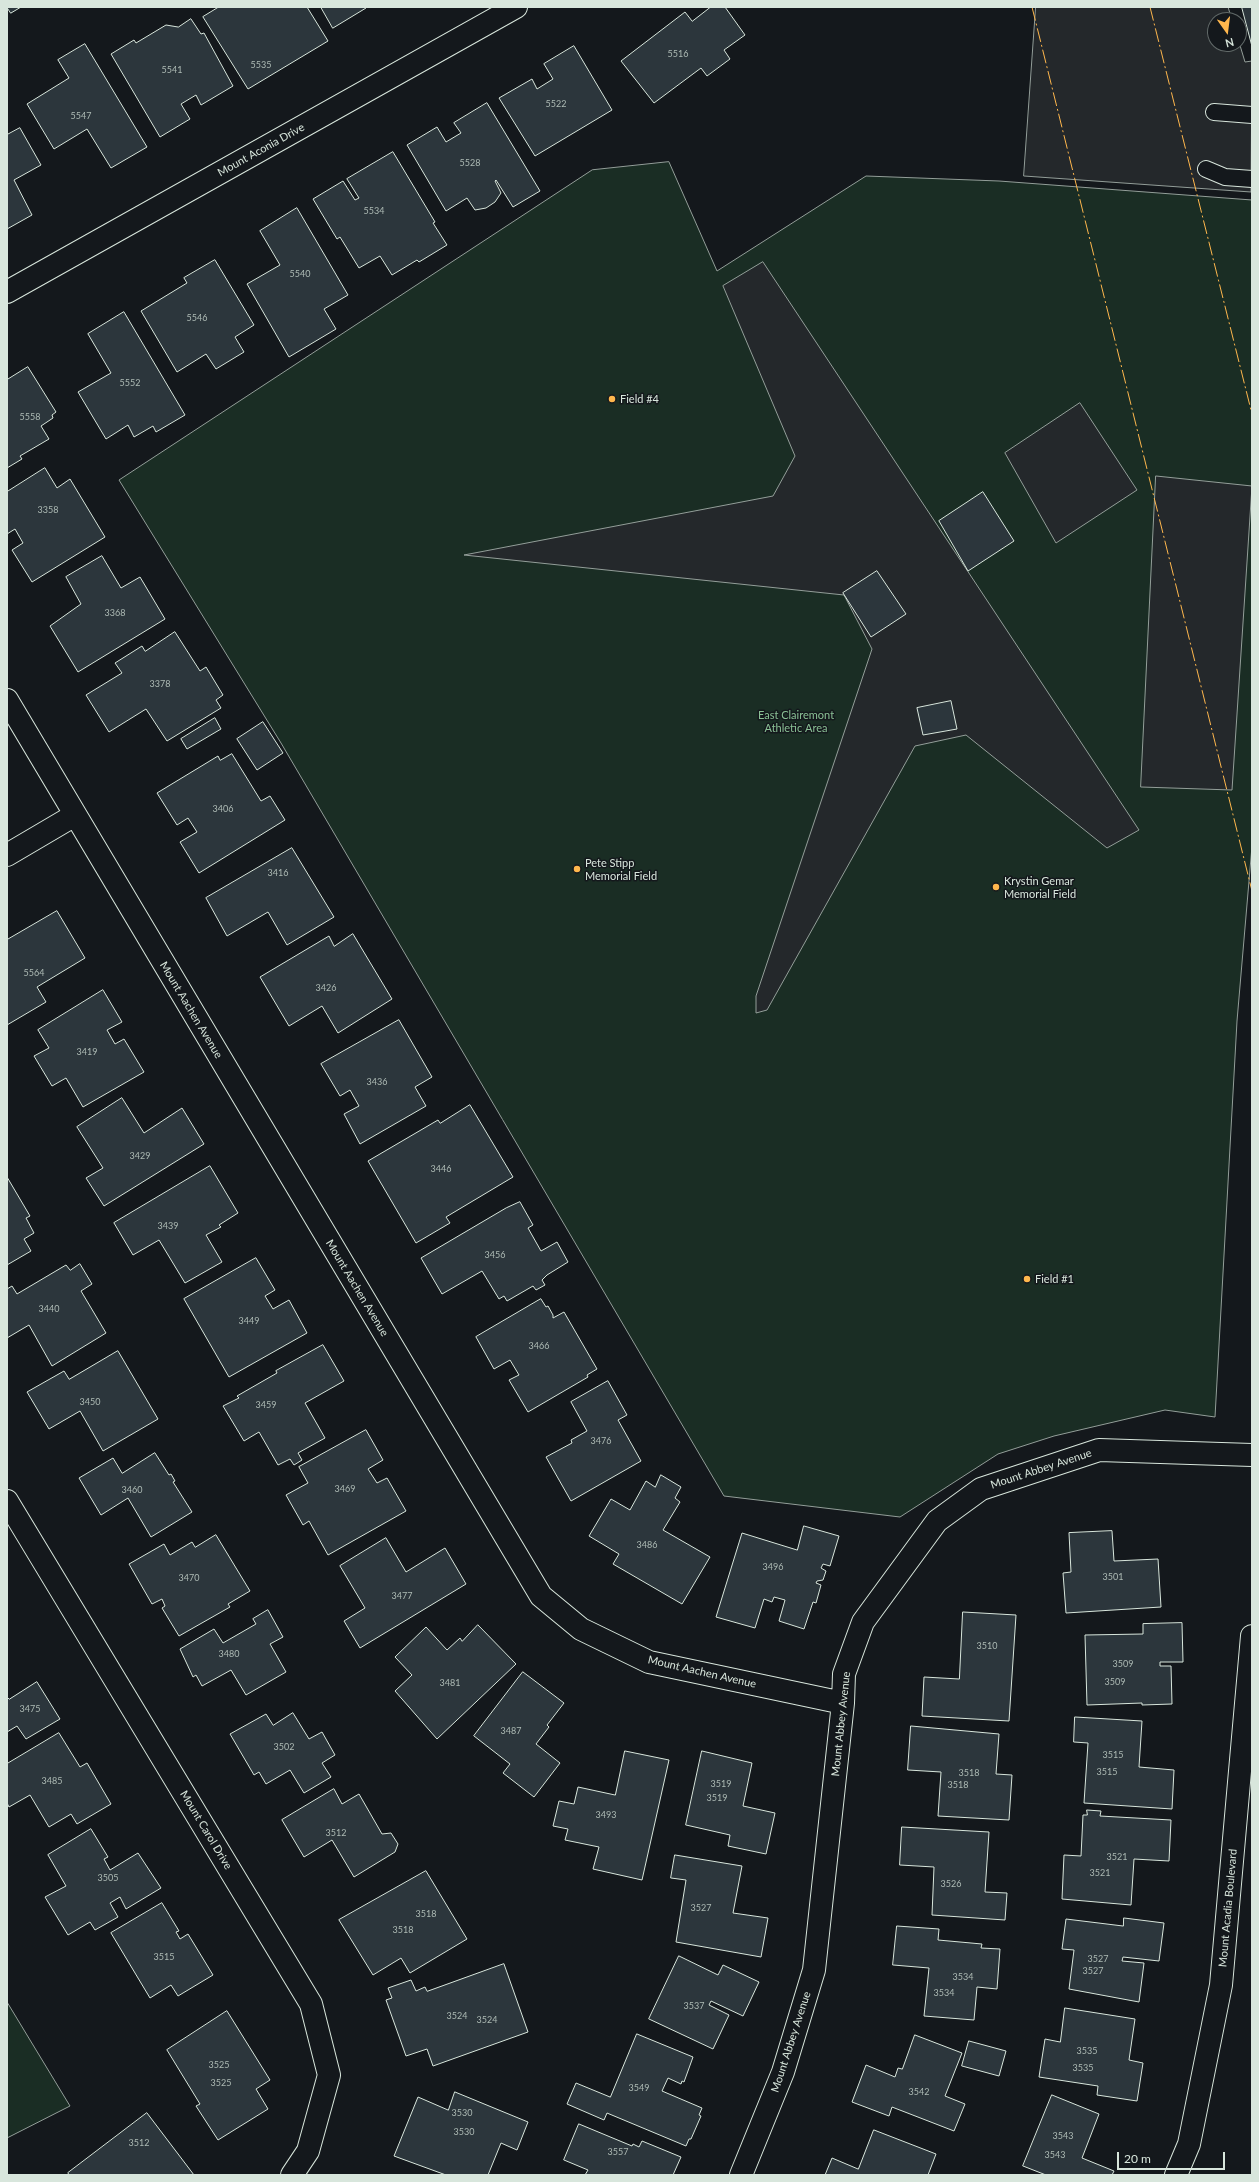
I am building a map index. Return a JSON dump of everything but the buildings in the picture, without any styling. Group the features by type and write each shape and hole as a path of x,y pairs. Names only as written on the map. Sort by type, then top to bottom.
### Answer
{"street":[{"name":"Mount Aconia Drive","path":"7,292 516,7"},
{"name":"Mount Aachen Avenue","path":"7,700 541,1596 581,1629 649,1662 843,1703"},
{"path":"7,855 75,815"},
{"name":"Mount Abbey Avenue","path":"741,2175 783,2072 814,1970 843,1703 844,1674 863,1622 937,1521 981,1489 1099,1450 1252,1455"},
{"name":"Mount Carol Drive","path":"7,1501 311,2004 329,2075 308,2151 292,2175"},
{"name":"Mount Acadia Boulevard","path":"1176,2175 1189,2144 1221,1985 1252,1636"}],"lane":[{"path":"1214,112 1252,115"},
{"path":"1206,169 1225,177 1252,179"}],"green space":[{"name":"East Clairemont Athletic Area","path":"669,162 717,271 866,176 999,181 1252,200 1252,846 1237,1021 1215,1417 1165,1410 1054,1436 998,1454 900,1517 724,1496 281,743 119,480 592,170"},
{"path":"7,2002 70,2106 7,2138"}],"shaded area":[{"path":"1036,7 1228,7 1230,12 1207,12 1207,52 1242,52 1245,62 1252,61 1251,192 1024,176"},
{"path":"763,262 1139,830 1107,848 966,735 915,746 767,1010 756,1013 756,996 872,649 844,595 464,555 773,496 795,456 723,286"},
{"path":"1080,403 1137,490 1056,543 1005,453"},
{"path":"1156,476 1252,486 1232,790 1141,787"}],"power":[{"path":"1032,7 1252,891"},
{"path":"1150,7 1252,414"}],"place":[{"name":"Field #4","path":"612,399"},
{"name":"Pete Stipp Memorial Field","path":"577,869"},
{"name":"Krystin Gemar Memorial Field","path":"996,887"},
{"name":"Field #1","path":"1027,1279"}]}
